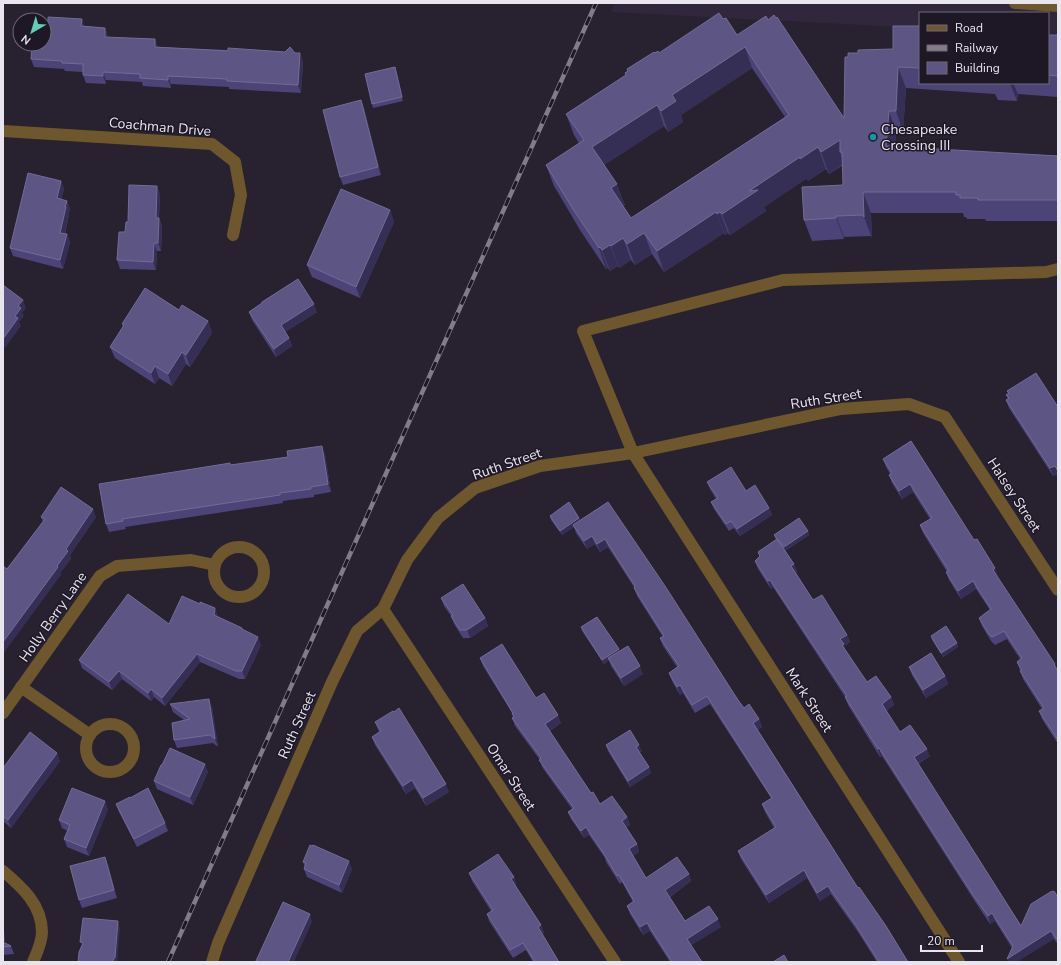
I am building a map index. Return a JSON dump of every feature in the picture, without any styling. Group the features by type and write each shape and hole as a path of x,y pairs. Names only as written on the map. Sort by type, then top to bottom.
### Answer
{"street":[{"path":"1015,3 1058,6"},
{"name":"Coachman Drive","path":"3,131 212,144 235,162 241,195 233,234"},
{"name":"Mark Street","path":"959,962 633,453 582,331 783,280 1046,272 1058,269"},
{"name":"Ruth Street","path":"212,962 218,943 332,682 357,631 383,608 406,560 438,518 476,488 540,466 633,453 841,409 909,404 945,417"},
{"name":"Halsey Street","path":"945,417 1058,590"},
{"path":"231,548 247,548 254,552 262,561 264,573 262,581 258,588 252,593 244,596 235,596 224,591 216,581 214,573 215,565 218,557 231,548"},
{"name":"Holly Berry Lane","path":"3,713 100,576 117,566 191,560 215,565"},
{"name":"Omar Street","path":"383,608 615,962"},
{"path":"22,687 90,736"},
{"path":"3,871 20,885 34,901 41,921 42,933 34,962"}],"shaded area":[{"path":"615,3 1058,3 1058,35 1049,34 1049,12 919,12 919,28 611,12"}],"building":[{"path":"719,13 723,19 726,18 737,35 766,16 768,20 774,15 776,18 777,17 844,118 845,57 848,57 848,53 858,53 858,50 893,49 893,26 919,26 919,68 898,67 896,111 889,111 886,146 1058,156 1058,200 978,200 978,198 960,198 960,195 956,195 956,192 863,192 864,217 863,215 836,216 836,218 804,220 802,187 843,185 840,140 821,152 818,147 800,159 800,157 749,191 758,190 722,214 720,212 717,214 716,212 657,251 644,233 627,244 623,238 602,250 600,247 599,248 573,209 546,165 584,140 566,114 626,75 625,73 628,71 627,69 658,51 659,53","holes":["745,47 789,115 631,218 611,188 617,184 592,147 657,105 661,111 676,101 672,95"]},
{"path":"52,17 82,19 81,26 105,28 105,37 155,39 155,47 228,51 228,48 285,52 290,47 295,53 300,53 298,85 168,76 168,80 140,78 140,74 103,72 103,76 83,75 83,64 31,59 31,52 52,52"},
{"path":"1049,35 1058,35 1058,76 1049,75"},
{"path":"395,67 402,97 372,104 365,74"},
{"path":"361,100 378,167 340,177 323,110"},
{"path":"28,173 61,181 57,198 67,201 60,233 67,234 60,260 10,248"},
{"path":"129,185 157,186 156,218 159,218 158,243 154,243 153,262 117,260 119,232 125,232 126,222 128,222"},
{"path":"341,189 390,210 356,287 307,265"},
{"path":"298,279 314,304 281,325 289,338 274,349 249,312"},
{"path":"3,285 23,300 18,306 21,308 15,316 18,318 3,339"},
{"path":"145,288 179,310 182,305 208,321 186,355 182,352 168,374 155,366 151,373 110,347 124,325 122,324"},
{"path":"1036,373 1058,407 1058,471 1055,466 1050,468 1006,400 1009,398 1006,395 1009,393 1007,391"},
{"path":"911,441 974,540 977,539 995,568 993,570 1055,664 1054,665 1058,671 1058,740 1039,711 1044,708 1020,671 1022,670 1017,662 1022,658 1004,631 992,637 979,618 991,609 973,581 958,591 946,572 949,571 920,525 932,518 910,484 899,491 889,475 892,473 883,459"},
{"path":"322,446 328,484 311,487 311,489 280,493 280,495 122,519 123,521 106,524 99,484 230,463 230,465 288,457 287,451"},
{"path":"731,467 746,491 755,485 769,508 737,529 731,521 726,524 711,502 718,498 707,482"},
{"path":"61,487 93,509 66,549 68,551 57,566 58,567 3,642 3,566 7,569 45,519 41,517"},
{"path":"569,502 579,518 560,531 550,516"},
{"path":"608,502 665,586 738,700 744,708 749,704 759,719 753,723 858,888 859,887 886,926 908,962 879,962 855,924 828,886 817,893 804,870 766,895 738,851 776,827 762,804 772,798 707,696 692,705 680,685 677,687 669,673 679,666 660,638 664,636 634,588 635,586 605,539 597,544 592,536 584,541 573,525"},
{"path":"799,518 808,531 784,547 774,535"},
{"path":"777,539 794,564 791,566 813,600 822,595 847,635 840,639 844,644 842,645 867,682 876,676 891,697 882,704 900,732 910,725 927,749 914,757 1021,926 1031,904 1054,891 1058,897 1058,941 1051,931 1007,959 1013,946 992,913 988,916 973,895 845,697 847,696 770,580 768,581 755,561 760,556 758,552"},
{"path":"463,584 485,618 467,630 460,630 451,616 453,615 441,598"},
{"path":"128,594 169,624 182,596 200,604 200,602 215,608 214,615 258,637 242,671 236,671 197,654 162,698 151,689 148,693 119,671 109,682 79,660"},
{"path":"597,617 619,649 602,660 581,627"},
{"path":"946,626 957,643 941,653 931,636"},
{"path":"502,644 536,698 544,693 558,715 545,724 591,793 593,792 600,804 612,796 627,817 622,821 637,844 629,849 646,878 677,857 689,874 665,890 685,921 709,906 718,919 687,939 702,962 672,962 647,923 640,927 627,906 634,901 619,875 617,876 586,827 581,831 568,812 574,808 539,760 541,758 512,718 514,717 513,713 480,658"},
{"path":"628,646 640,666 621,678 608,658"},
{"path":"931,653 945,676 923,690 909,667"},
{"path":"209,699 215,739 210,735 174,740 172,723 190,719 170,704"},
{"path":"399,708 446,784 423,798 412,780 403,786 372,737 381,731 375,722"},
{"path":"630,730 639,745 636,747 649,767 628,781 606,745"},
{"path":"30,732 57,753 8,820 3,816 3,768"},
{"path":"170,748 205,764 190,797 154,781"},
{"path":"72,788 105,801 86,848 64,839 70,825 59,820"},
{"path":"148,788 165,823 134,839 116,804"},
{"path":"310,845 349,861 339,885 304,869 306,863 303,862"},
{"path":"498,854 514,877 511,879 541,925 538,927 559,962 535,962 523,943 510,950 487,914 493,910 469,873"},
{"path":"105,857 114,890 79,900 70,866"},
{"path":"283,902 310,914 288,962 256,961"},
{"path":"83,918 118,921 115,957 112,962 78,962 79,952 83,943 80,942"},
{"path":"3,942 11,946 3,947"},
{"path":"784,955 788,962 773,962"}],"railway":[{"path":"168,962 596,3"}],"place":[{"name":"Chesapeake Crossing III","path":"873,137"}]}
